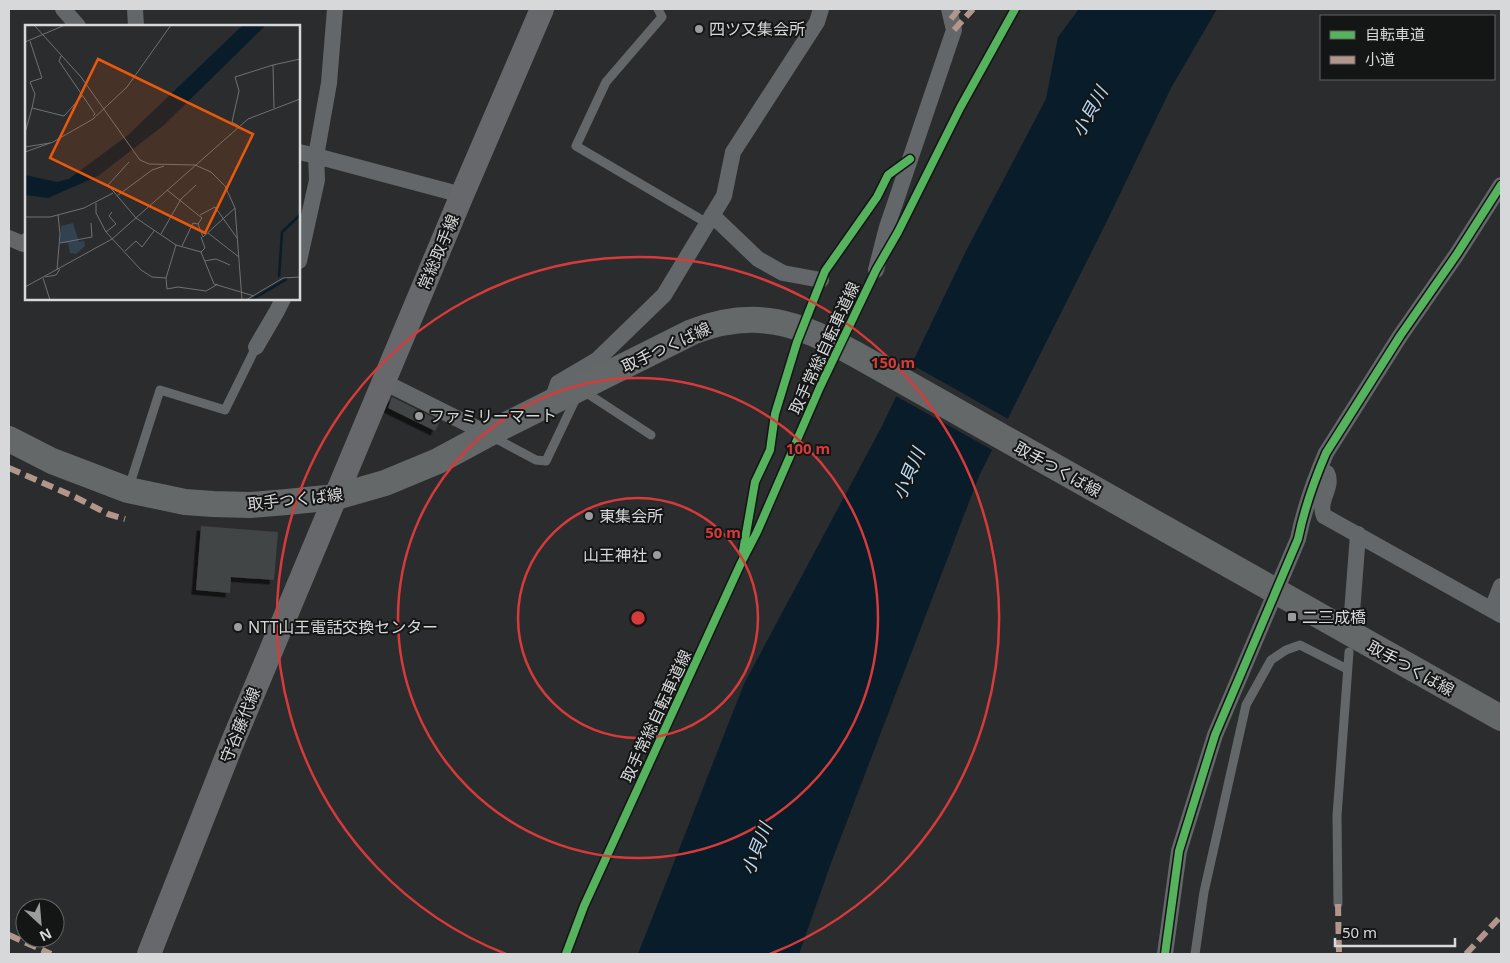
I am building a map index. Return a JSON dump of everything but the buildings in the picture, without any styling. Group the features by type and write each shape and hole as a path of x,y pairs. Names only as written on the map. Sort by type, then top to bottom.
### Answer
{"main road":[{"name":"常総取手線","path":"336,497 542,9"},
{"name":"取手つくば線","path":"9,439 52,461 128,490 185,502 274,504 336,497 372,487 438,461 679,338 706,327 726,321 747,319 792,325 855,354 1501,718"},
{"name":"守谷藤代線","path":"149,954 231,746 336,497"}],"street":[{"path":"63,9 77,25"},
{"path":"135,9 136,25"},
{"path":"300,256 317,180 316,156 329,83 335,9"},
{"path":"551,403 558,383 597,360 664,295 724,196 733,152 817,22 821,9"},
{"path":"876,270 893,210 954,30 949,9"},
{"path":"300,152 462,195"},
{"path":"1165,954 1179,851 1215,736 1269,588 1298,539 1302,518 1319,470 1326,454 1395,344 1457,254 1501,185"},
{"path":"710,219 758,259 783,273 821,280"},
{"path":"9,238 23,244 25,242"},
{"path":"256,347 282,300"},
{"path":"384,382 488,434"},
{"path":"1319,470 1327,473 1329,477 1329,483 1322,501 1324,516 1497,612 1501,586"},
{"path":"1352,613 1358,534"}],"lane":[{"path":"658,9 662,17 606,82 576,146 710,219"},
{"path":"128,490 160,390 225,410 256,347"},
{"path":"488,434 536,460 546,461 580,388 651,435"},
{"path":"1195,954 1204,892 1246,705 1271,660 1286,650 1300,645 1347,669"},
{"path":"1338,904 1337,816 1349,652"}],"water":[{"name":"小貝川","path":"1079,9 1217,9 1171,88 1104,227 979,476 831,863 799,954 638,954 744,684 881,428 967,249 1046,99 1058,37"}],"pier":[{"path":"909,363 1010,420 994,451 894,395"}],"marked path":[{"path":"951,19 959,9"},
{"path":"954,30 973,9"},
{"path":"9,468 75,497 108,514 125,519"},
{"path":"1338,904 1339,954"},
{"path":"1466,954 1501,916"},
{"path":"9,935 51,954"}],"cycle path":[{"name":"取手常総自転車道線","path":"566,954 584,906 741,563 757,532 820,387 876,270 898,232 960,108 1015,9"},
{"name":"取手常総自転車道線","path":"743,551 755,482 770,450 775,414 797,342 825,271 877,197 888,175 910,159"},
{"path":"1165,954 1179,851 1215,735 1298,539 1303,517 1326,453 1400,336 1457,254 1501,185"}],"place":[{"name":"四ツ又集会所","path":"699,29"},
{"name":"ファミリーマート","path":"419,416"},
{"name":"東集会所","path":"589,516"},
{"name":"山王神社","path":"657,555"},
{"name":"二三成橋","path":"1292,617"},
{"name":"NTT山王電話交換センター","path":"238,627"}]}
